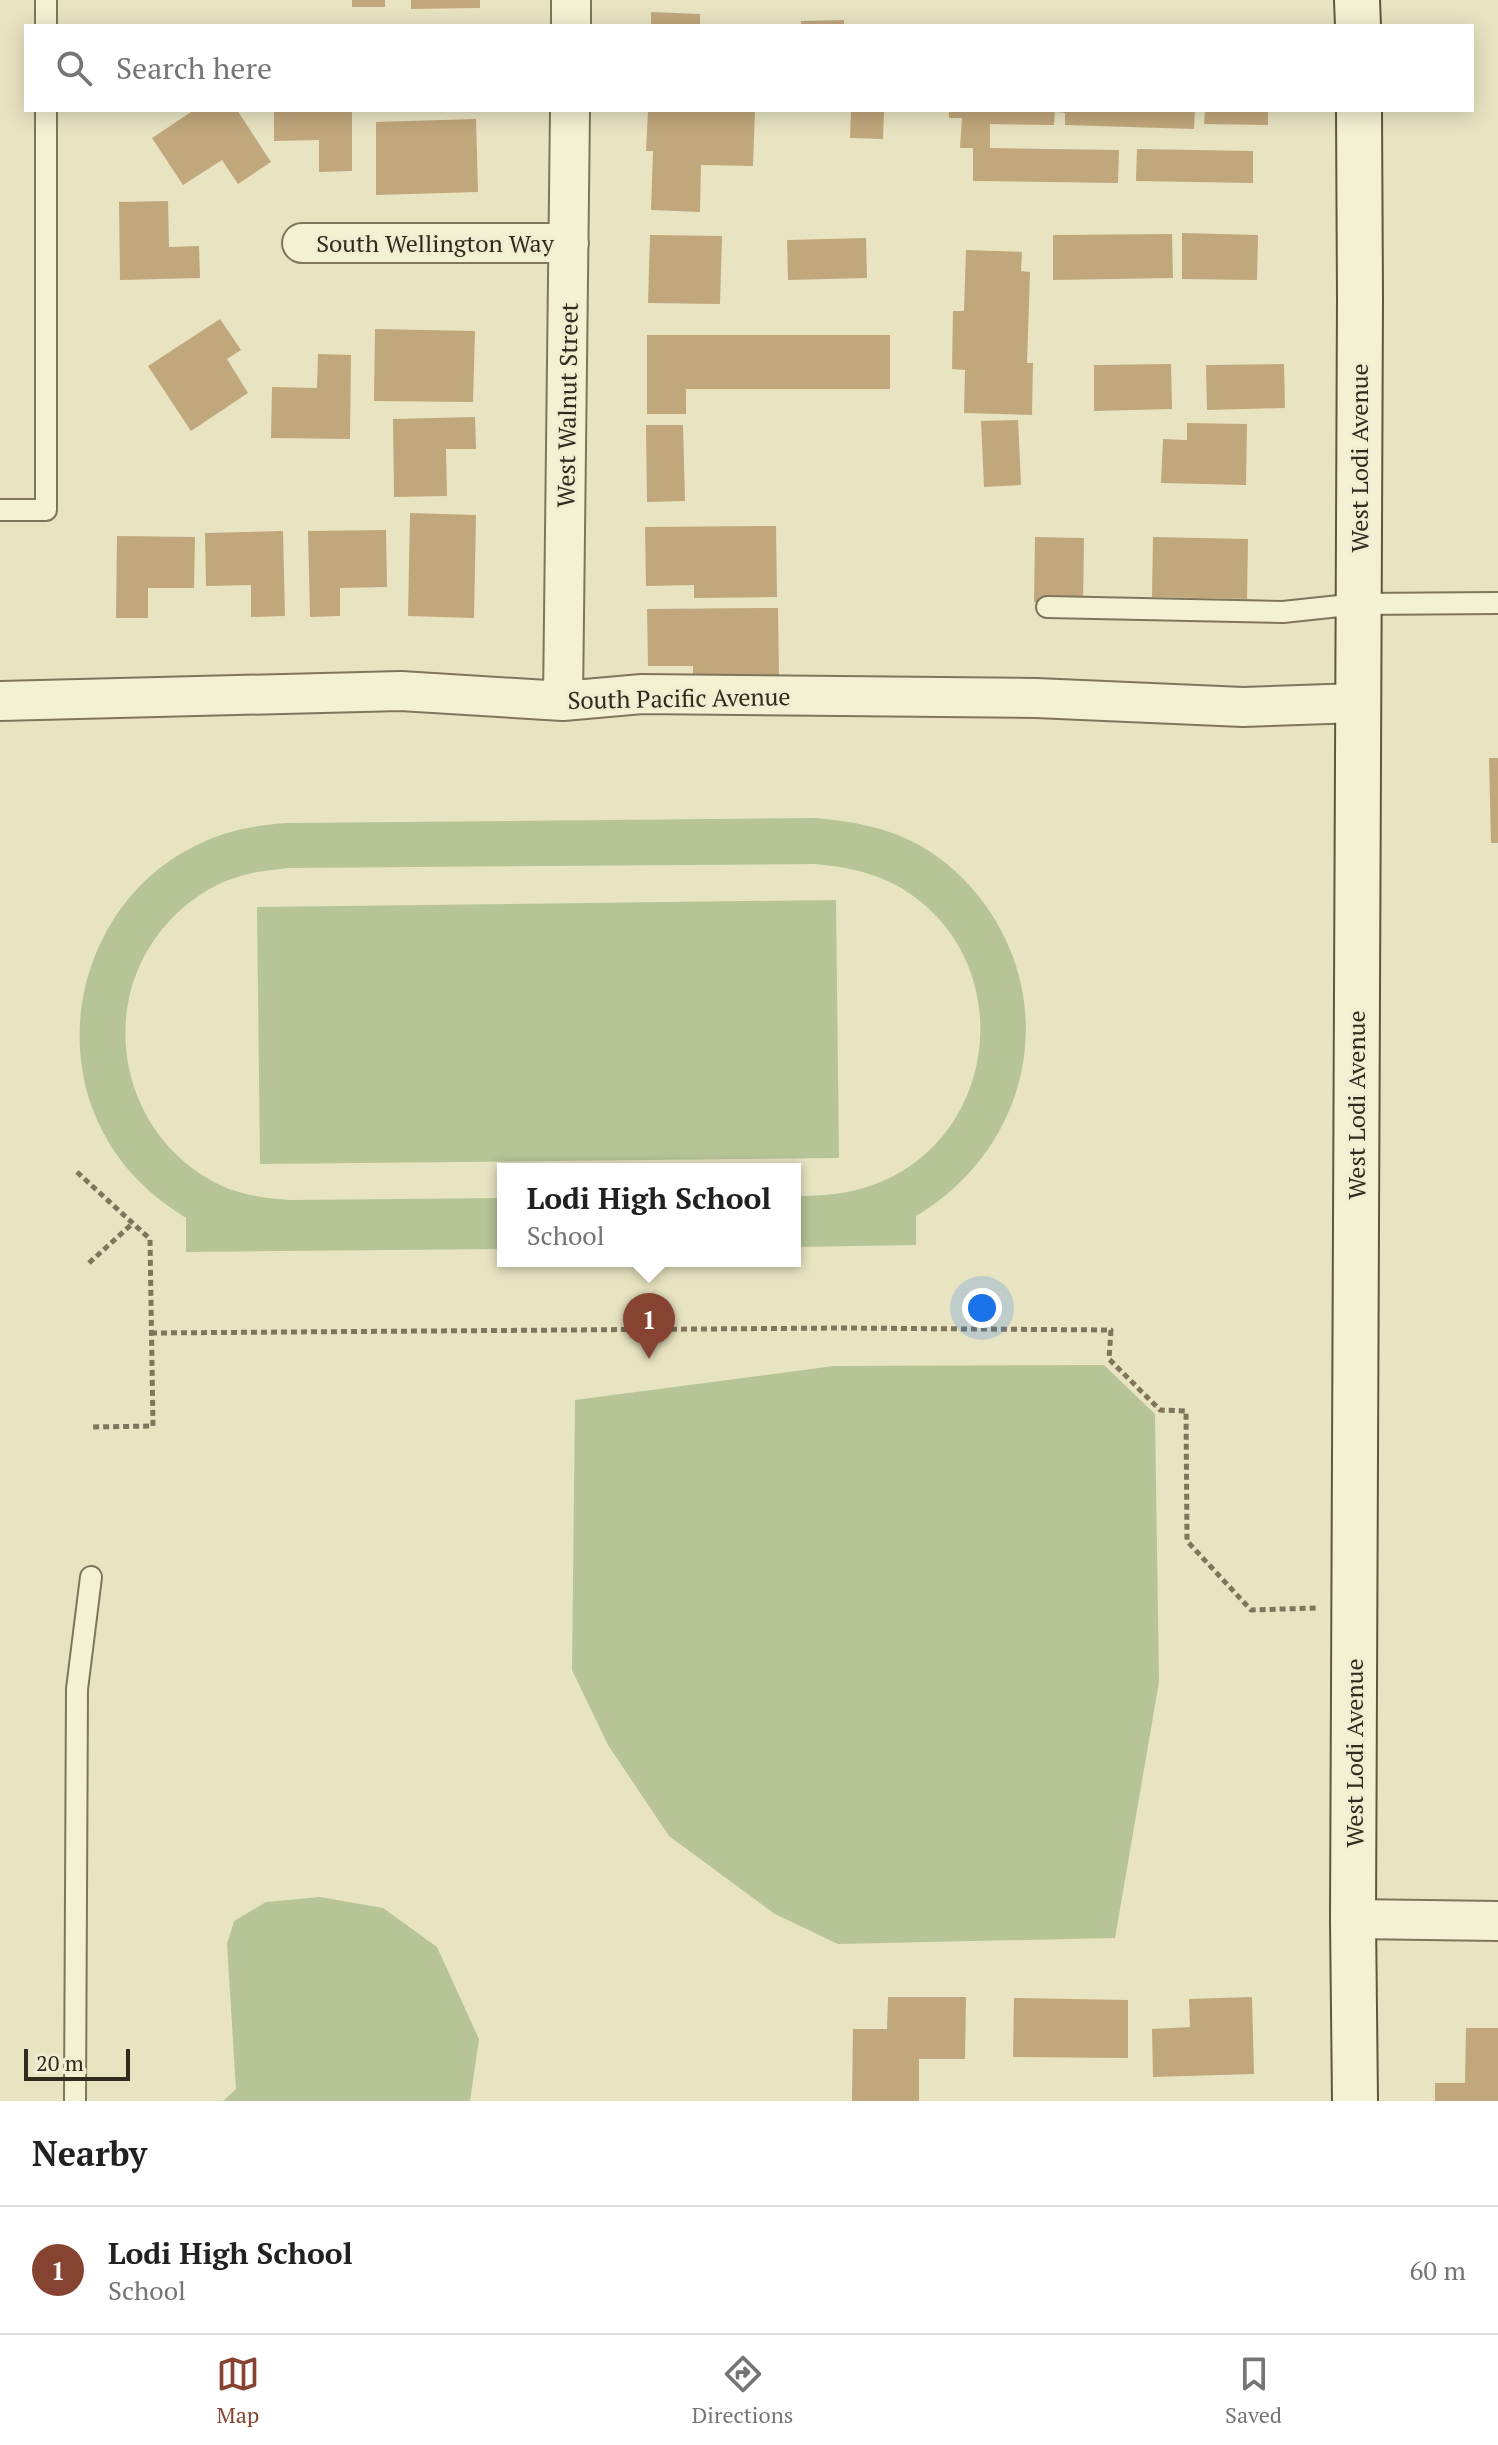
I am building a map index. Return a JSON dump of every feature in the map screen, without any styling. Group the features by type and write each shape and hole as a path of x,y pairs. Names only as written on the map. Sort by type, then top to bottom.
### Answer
{"main road":[{"path":"1357,0 1358,24"},
{"name":"West Lodi Avenue","path":"1355,2101 1359,112"}],"street":[{"path":"571,0 571,24"},
{"name":"West Walnut Street","path":"563,701 570,112"},
{"name":"South Wellington Way","path":"302,243 569,243"},
{"name":"South Pacific Avenue","path":"0,701 401,691 563,701 642,694 1036,698 1243,707 1358,703"},
{"path":"1353,1919 1498,1921"}],"lane":[{"path":"46,0 46,24"},
{"path":"0,510 46,510 46,112"},
{"path":"1047,607 1283,612 1358,604 1498,603"},
{"path":"75,2101 77,1689 91,1577"}],"path":[{"path":"77,1172 150,1239 153,1426 91,1427"},
{"path":"89,1263 133,1223"},
{"path":"151,1333 841,1328 1111,1330 1109,1359 1160,1410 1186,1411 1187,1541 1251,1610 1354,1607"}],"green space":[{"path":"814,818 855,823 894,834 929,851 964,880 986,906 1009,947 1022,990 1026,1034 1020,1076 1006,1117 984,1155 954,1188 916,1216 916,1245 801,1247 801,1196 864,1188 913,1164 944,1134 966,1098 978,1057 980,1015 971,974 952,935 909,893 870,874 814,864 289,868 252,873 209,889 181,910 165,926 143,958 130,993 125,1029 128,1065 139,1100 157,1132 182,1160 214,1182 242,1193 291,1200 497,1198 497,1249 186,1252 186,1218 138,1181 119,1158 103,1132 87,1093 80,1052 81,1010 90,970 106,932 130,898 159,869 217,836 288,823"},
{"path":"836,900 839,1158 260,1164 257,907"},
{"path":"1104,1365 1155,1414 1159,1682 1115,1938 838,1944 775,1914 669,1836 608,1745 572,1670 575,1400 834,1366"},
{"path":"320,1897 383,1908 437,1947 479,2039 470,2101 223,2101 236,2089 227,1944 234,1921 266,1902"}],"building":[{"path":"352,0 385,0 385,7 352,7"},
{"path":"411,0 480,0 480,8 411,9"},
{"path":"651,12 700,14 700,24 651,24"},
{"path":"844,20 844,24 801,24 801,21"},
{"path":"191,112 238,112 271,162 238,184 222,160 183,185 152,138"},
{"path":"274,112 352,112 352,171 319,172 319,140 274,141"},
{"path":"648,112 755,112 753,166 701,165 700,212 651,210 653,151 646,151"},
{"path":"851,112 884,112 883,139 850,138"},
{"path":"949,112 1055,112 1054,125 990,124 990,148 1119,150 1118,183 973,181 973,148 960,148 962,118 949,118"},
{"path":"1056,112 1195,112 1194,129 1065,125 1065,113"},
{"path":"1205,112 1268,112 1268,125 1204,124"},
{"path":"476,119 478,192 376,195 376,122"},
{"path":"1137,149 1253,151 1253,183 1136,181"},
{"path":"168,201 169,247 199,246 200,278 120,280 119,202"},
{"path":"1182,233 1258,235 1257,280 1182,279"},
{"path":"1172,234 1173,278 1053,280 1053,235"},
{"path":"650,235 722,236 720,304 648,303"},
{"path":"866,238 867,278 788,280 787,240"},
{"path":"966,250 1022,252 1021,271 1030,272 1027,363 1033,363 1032,415 964,413 965,370 952,369 953,311 964,311"},
{"path":"220,319 241,350 227,359 248,393 191,431 148,366"},
{"path":"375,329 475,331 473,402 374,401"},
{"path":"647,335 890,335 890,389 686,389 686,414 647,414"},
{"path":"318,354 351,355 350,439 271,438 272,387 317,388"},
{"path":"1171,364 1172,409 1094,411 1094,365"},
{"path":"1284,364 1285,408 1207,410 1206,365"},
{"path":"475,417 476,449 446,449 447,496 394,497 393,419"},
{"path":"1018,420 1021,485 984,487 981,421"},
{"path":"1187,423 1247,424 1246,485 1161,483 1163,439 1187,440"},
{"path":"646,425 683,425 685,501 647,502"},
{"path":"410,513 476,515 474,618 408,616"},
{"path":"776,526 777,597 694,598 694,585 646,586 645,527"},
{"path":"386,530 387,587 340,588 340,616 310,617 308,531"},
{"path":"283,531 285,616 251,617 251,585 206,586 205,533"},
{"path":"117,536 195,537 194,588 148,588 148,618 116,618"},
{"path":"1035,537 1084,538 1083,603 1034,602"},
{"path":"1153,537 1248,539 1247,599 1152,597"},
{"path":"778,608 779,678 693,678 693,666 648,666 647,609"},
{"path":"1489,758 1498,758 1498,843 1491,843"},
{"path":"888,1997 966,1997 965,2059 919,2059 919,2101 852,2101 853,2029 887,2029"},
{"path":"1252,1997 1254,2074 1153,2077 1152,2029 1190,2027 1189,1999"},
{"path":"1014,1998 1128,2000 1128,2058 1013,2057"},
{"path":"1466,2028 1498,2028 1498,2101 1435,2101 1435,2083 1465,2083"}],"place":[{"name":"Lodi High School","path":"649,1359"}]}
